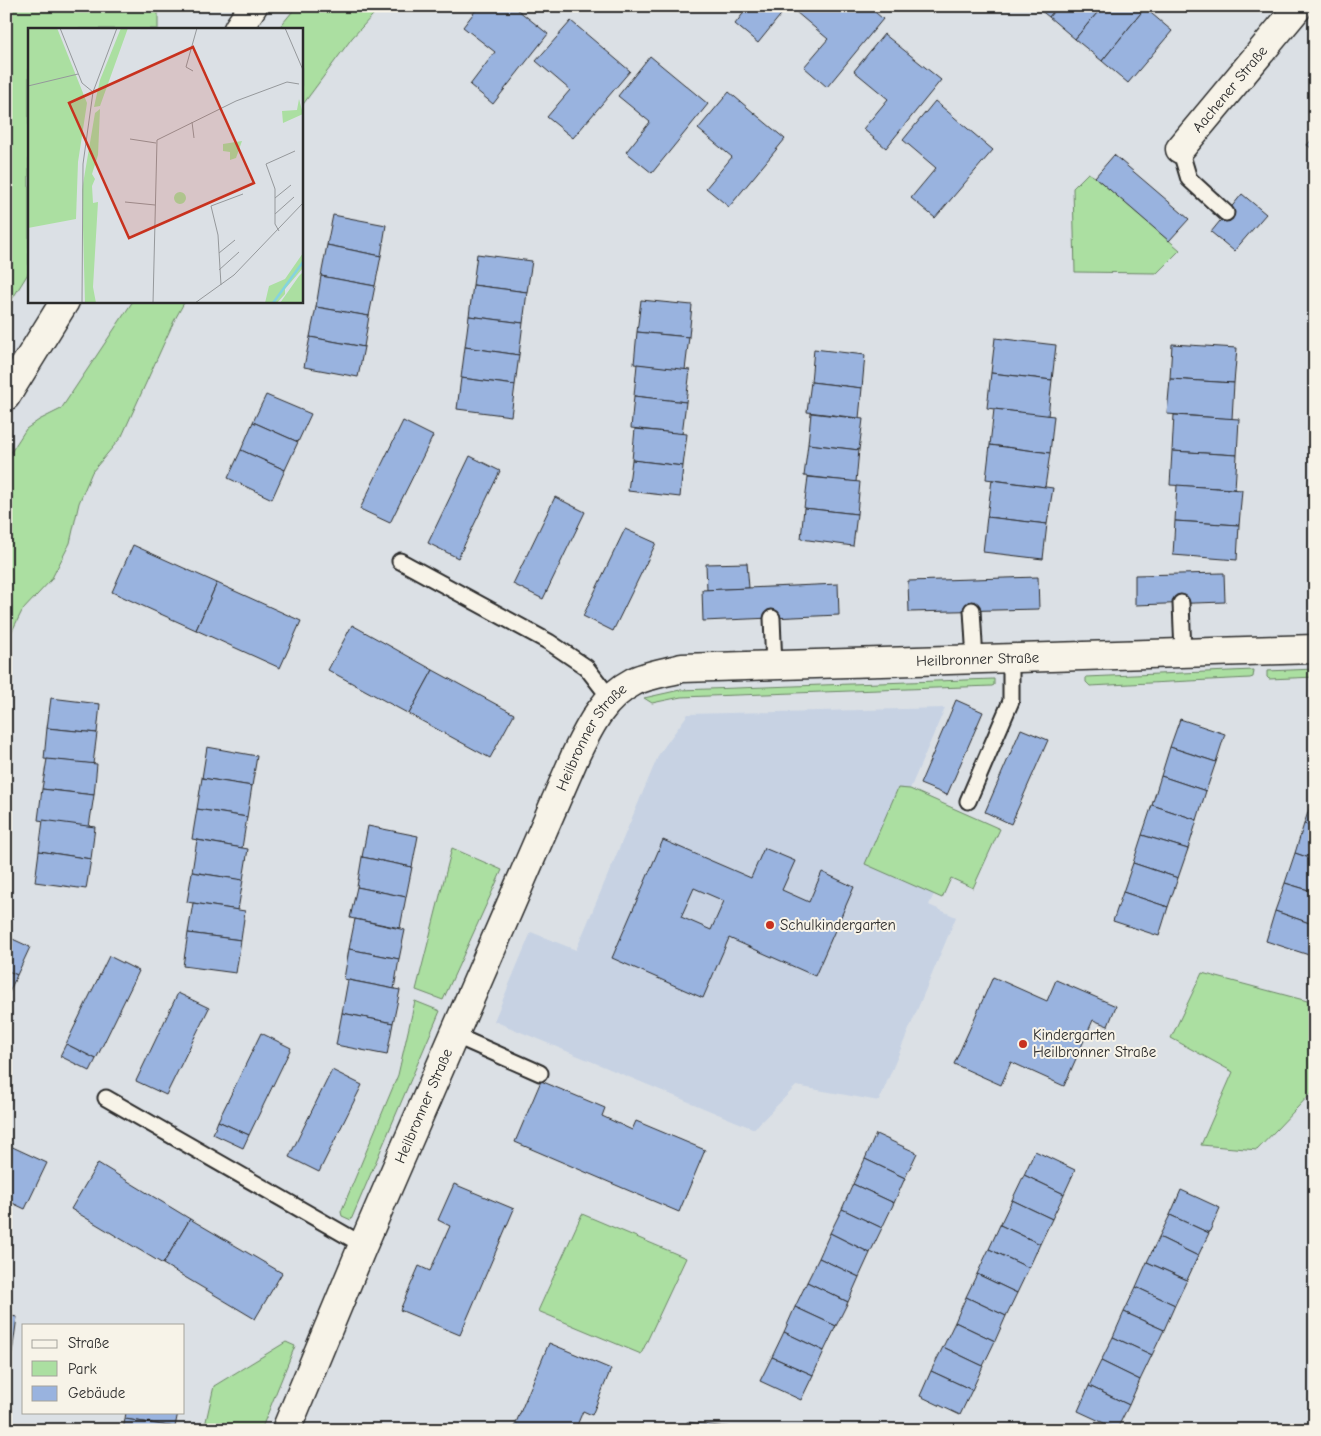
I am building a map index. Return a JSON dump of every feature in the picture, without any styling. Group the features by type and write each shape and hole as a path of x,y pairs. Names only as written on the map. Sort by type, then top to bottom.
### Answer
{"street":[{"path":"239,28 253,6"},
{"name":"Aachener Straße","path":"1180,149 1299,6"},
{"path":"6,396 64,302"},
{"name":"Heilbronner Straße","path":"286,1430 363,1245 576,754 591,723 610,698 634,681 682,668 1315,649"}],"lane":[{"name":"Aachener Straße","path":"1180,149 1189,179 1226,213"},
{"path":"400,561 549,642 586,667 610,698"},
{"path":"1181,603 1183,653"},
{"path":"972,610 974,660"},
{"path":"772,618 774,666"},
{"path":"968,801 1012,701 1011,659"},
{"path":"454,1036 540,1073"},
{"path":"106,1098 363,1245"}],"shaded area":[{"name":"Schulkindergarten","path":"945,708 910,789 1000,829 973,888 951,878 942,898 934,894 929,905 956,917 879,1101 796,1086 754,1129 494,1021 531,932 576,950 659,754 688,714"}],"green space":[{"path":"6,6 158,6 158,28 28,28 28,274 6,309"},
{"path":"297,6 381,6 352,38 302,106 302,28 279,28"},
{"path":"1088,173 1180,250 1157,273 1075,272 1073,188"},
{"path":"132,302 184,302 122,436 92,472 79,503 70,543 51,580 22,611 6,643 6,460 26,429 61,409"},
{"path":"1315,669 1315,677 1269,679 1267,677 1267,671"},
{"path":"1254,670 1253,677 1250,678 1090,686 1086,682 1086,677"},
{"path":"994,679 994,685 992,686 681,697 652,703 644,698 680,690"},
{"path":"898,788 910,789 1000,829 973,888 951,878 942,898 865,864"},
{"path":"452,848 502,870 443,1000 416,990"},
{"path":"1202,973 1315,1003 1315,1089 1257,1150 1201,1145 1233,1072 1171,1038"},
{"path":"415,1001 440,1011 351,1220 342,1216 341,1212 398,1075"},
{"path":"582,1214 686,1258 641,1354 538,1311"},
{"path":"286,1342 295,1346 261,1430 204,1430 214,1386"}],"building":[{"path":"479,6 513,6 548,34 493,104 470,85 495,52 463,27"},
{"path":"749,6 788,6 758,43 735,24"},
{"path":"801,6 868,6 883,19 827,87 804,67 828,39 796,12"},
{"path":"1035,6 1058,6 1049,17"},
{"path":"1058,6 1103,6 1075,39 1049,17"},
{"path":"1103,6 1143,6 1145,8 1102,61 1075,39"},
{"path":"1145,8 1172,31 1128,83 1102,61"},
{"path":"571,21 630,71 573,138 547,117 570,90 536,61"},
{"path":"884,34 941,80 886,148 863,129 888,99 854,71"},
{"path":"650,56 708,104 652,173 626,152 650,122 618,96"},
{"path":"729,92 785,139 729,207 706,188 732,157 698,129"},
{"path":"935,101 993,150 935,218 911,198 936,168 903,140"},
{"path":"1315,136 1315,151 1307,145"},
{"path":"1114,155 1189,219 1169,241 1095,177"},
{"path":"1242,194 1266,214 1234,251 1211,232"},
{"path":"333,215 386,225 381,256 327,245"},
{"path":"327,245 381,256 375,286 321,276"},
{"path":"477,254 532,261 527,292 473,285"},
{"path":"321,276 375,286 369,316 316,307"},
{"path":"473,285 527,292 523,323 469,316"},
{"path":"641,300 692,305 689,337 637,332"},
{"path":"316,307 369,316 364,347 310,337"},
{"path":"469,316 523,323 519,355 465,347"},
{"path":"637,332 689,337 685,370 634,364"},
{"path":"310,337 364,347 358,377 304,367"},
{"path":"995,338 1056,345 1052,380 991,373"},
{"path":"1172,344 1237,348 1234,383 1170,379"},
{"path":"465,347 519,355 515,385 461,378"},
{"path":"814,349 865,355 862,388 811,382"},
{"path":"637,364 690,370 686,402 634,396"},
{"path":"991,373 1052,380 1048,416 987,408"},
{"path":"461,378 515,385 511,416 457,409"},
{"path":"1170,379 1234,383 1232,419 1167,414"},
{"path":"811,382 862,388 859,418 807,412"},
{"path":"266,395 311,414 298,442 253,422"},
{"path":"634,396 686,402 682,434 631,428"},
{"path":"994,409 1054,416 1050,453 990,445"},
{"path":"811,413 863,419 859,450 808,444"},
{"path":"1174,415 1239,419 1237,455 1172,451"},
{"path":"403,421 433,436 390,523 360,509"},
{"path":"253,422 298,442 285,470 241,450"},
{"path":"635,429 687,434 683,466 632,460"},
{"path":"808,444 859,450 856,482 804,476"},
{"path":"990,445 1050,453 1045,487 986,479"},
{"path":"241,450 285,470 272,499 228,478"},
{"path":"1172,451 1237,455 1235,489 1170,485"},
{"path":"470,456 500,471 458,558 428,543"},
{"path":"632,460 683,466 680,497 628,491"},
{"path":"808,477 860,482 857,514 804,508"},
{"path":"992,480 1053,488 1047,524 987,517"},
{"path":"1177,485 1242,490 1239,525 1175,521"},
{"path":"555,497 585,512 543,599 513,584"},
{"path":"804,508 857,514 853,546 801,539"},
{"path":"987,517 1047,524 1043,559 983,552"},
{"path":"1175,521 1239,525 1237,560 1173,555"},
{"path":"625,529 656,543 613,631 583,616"},
{"path":"133,545 217,583 196,630 112,592"},
{"path":"747,563 749,588 707,590 706,564"},
{"path":"1224,573 1225,602 1135,605 1135,575"},
{"path":"1038,577 1039,609 909,612 908,581"},
{"path":"217,583 301,621 280,668 196,630"},
{"path":"838,584 839,615 703,621 702,590"},
{"path":"352,625 433,670 409,714 328,670"},
{"path":"433,670 514,714 490,758 409,714"},
{"path":"51,698 100,704 97,733 47,728"},
{"path":"956,700 983,712 947,795 920,784"},
{"path":"1180,719 1225,734 1216,762 1170,747"},
{"path":"47,728 97,733 93,764 44,759"},
{"path":"1021,729 1048,740 1011,824 985,812"},
{"path":"207,747 257,756 252,786 202,778"},
{"path":"1170,747 1216,762 1206,791 1161,776"},
{"path":"47,759 97,764 94,795 42,789"},
{"path":"1161,776 1206,791 1197,820 1152,805"},
{"path":"202,778 252,786 247,817 197,809"},
{"path":"42,789 94,795 89,827 38,820"},
{"path":"1315,795 1315,827 1304,824"},
{"path":"1152,805 1197,820 1188,849 1142,835"},
{"path":"197,809 247,817 242,848 192,839"},
{"path":"43,820 95,827 91,859 39,851"},
{"path":"1304,824 1315,827 1315,860 1295,853"},
{"path":"368,826 418,836 412,867 362,857"},
{"path":"1142,835 1188,849 1178,878 1133,863"},
{"path":"197,840 248,849 243,880 192,872"},
{"path":"663,840 751,878 764,848 795,861 782,890 809,902 822,872 854,887 815,976 729,938 703,998 612,958","holes":["694,888 724,901 711,930 681,917"]},
{"path":"39,851 91,859 86,889 35,882"},
{"path":"1295,853 1315,860 1315,892 1285,883"},
{"path":"362,857 412,867 406,897 357,887"},
{"path":"1133,863 1178,878 1168,907 1123,892"},
{"path":"192,872 243,880 238,910 187,902"},
{"path":"1285,883 1315,892 1315,925 1275,911"},
{"path":"357,887 406,897 400,928 350,918"},
{"path":"1123,892 1168,907 1159,936 1113,921"},
{"path":"193,903 245,911 241,940 188,933"},
{"path":"1275,911 1315,925 1315,957 1266,941"},
{"path":"355,919 405,930 399,959 349,949"},
{"path":"188,933 241,940 236,973 183,966"},
{"path":"6,936 30,947 17,975 6,970"},
{"path":"349,949 399,959 394,989 344,979"},
{"path":"109,956 139,971 96,1059 66,1044"},
{"path":"6,970 17,975 6,999"},
{"name":"Kindergarten Heilbronner Straße","path":"993,977 1047,1001 1056,980 1116,1006 1108,1026 1093,1020 1064,1086 1011,1062 1001,1085 954,1064"},
{"path":"348,980 400,990 393,1023 342,1013"},
{"path":"178,993 209,1008 166,1095 136,1081"},
{"path":"342,1013 393,1023 387,1055 336,1045"},
{"path":"261,1033 291,1048 249,1135 218,1121"},
{"path":"66,1044 96,1059 90,1071 60,1056"},
{"path":"332,1070 362,1085 319,1172 289,1157"},
{"path":"541,1081 605,1108 602,1116 632,1130 636,1121 705,1150 679,1212 515,1142"},
{"path":"218,1121 249,1135 243,1148 213,1134"},
{"path":"876,1134 917,1153 905,1178 865,1159"},
{"path":"6,1144 47,1163 25,1209 6,1200"},
{"path":"1035,1151 1075,1170 1064,1194 1024,1175"},
{"path":"865,1159 905,1178 894,1203 853,1184"},
{"path":"98,1163 190,1219 163,1264 71,1209"},
{"path":"1024,1175 1064,1194 1052,1219 1012,1200"},
{"path":"454,1184 514,1209 460,1335 400,1310 419,1266 430,1271 450,1226 438,1220"},
{"path":"853,1184 894,1203 882,1228 842,1209"},
{"path":"1181,1190 1220,1208 1209,1233 1170,1215"},
{"path":"1012,1200 1052,1219 1040,1244 1000,1225"},
{"path":"842,1209 882,1228 870,1253 830,1233"},
{"path":"1170,1215 1209,1233 1198,1256 1159,1237"},
{"path":"190,1219 282,1273 255,1319 163,1264"},
{"path":"1000,1225 1040,1244 1029,1268 989,1249"},
{"path":"830,1233 870,1253 859,1277 819,1258"},
{"path":"1159,1237 1198,1256 1187,1280 1147,1262"},
{"path":"989,1249 1029,1268 1017,1293 977,1274"},
{"path":"819,1258 859,1277 848,1302 807,1282"},
{"path":"1147,1262 1187,1280 1175,1305 1136,1287"},
{"path":"977,1274 1017,1293 1006,1316 966,1297"},
{"path":"807,1282 848,1302 836,1326 795,1307"},
{"path":"1136,1287 1175,1305 1164,1330 1124,1312"},
{"path":"966,1297 1006,1316 995,1341 955,1322"},
{"path":"795,1307 836,1326 824,1351 784,1332"},
{"path":"1124,1312 1164,1330 1152,1355 1113,1337"},
{"path":"6,1315 17,1317 13,1346 6,1345"},
{"path":"955,1322 995,1341 983,1366 943,1347"},
{"path":"784,1332 824,1351 813,1375 772,1357"},
{"path":"1113,1337 1152,1355 1140,1380 1101,1361"},
{"path":"549,1343 611,1369 592,1415 583,1411 575,1430 513,1430"},
{"path":"6,1345 13,1346 8,1375 6,1375"},
{"path":"943,1347 983,1366 972,1390 931,1371"},
{"path":"772,1357 813,1375 801,1400 760,1381"},
{"path":"1101,1361 1140,1380 1129,1405 1089,1386"},
{"path":"931,1371 972,1390 960,1415 920,1396"},
{"path":"1089,1386 1129,1405 1117,1429 1078,1411"},
{"path":"126,1414 178,1414 175,1427 125,1419"},
{"path":"125,1419 175,1427 175,1430 123,1430"},
{"path":"687,1422 742,1429 742,1430 686,1430"}],"place":[{"name":"Schulkindergarten","path":"770,925"},
{"name":"Kindergarten Heilbronner Straße","path":"1023,1044"}]}
